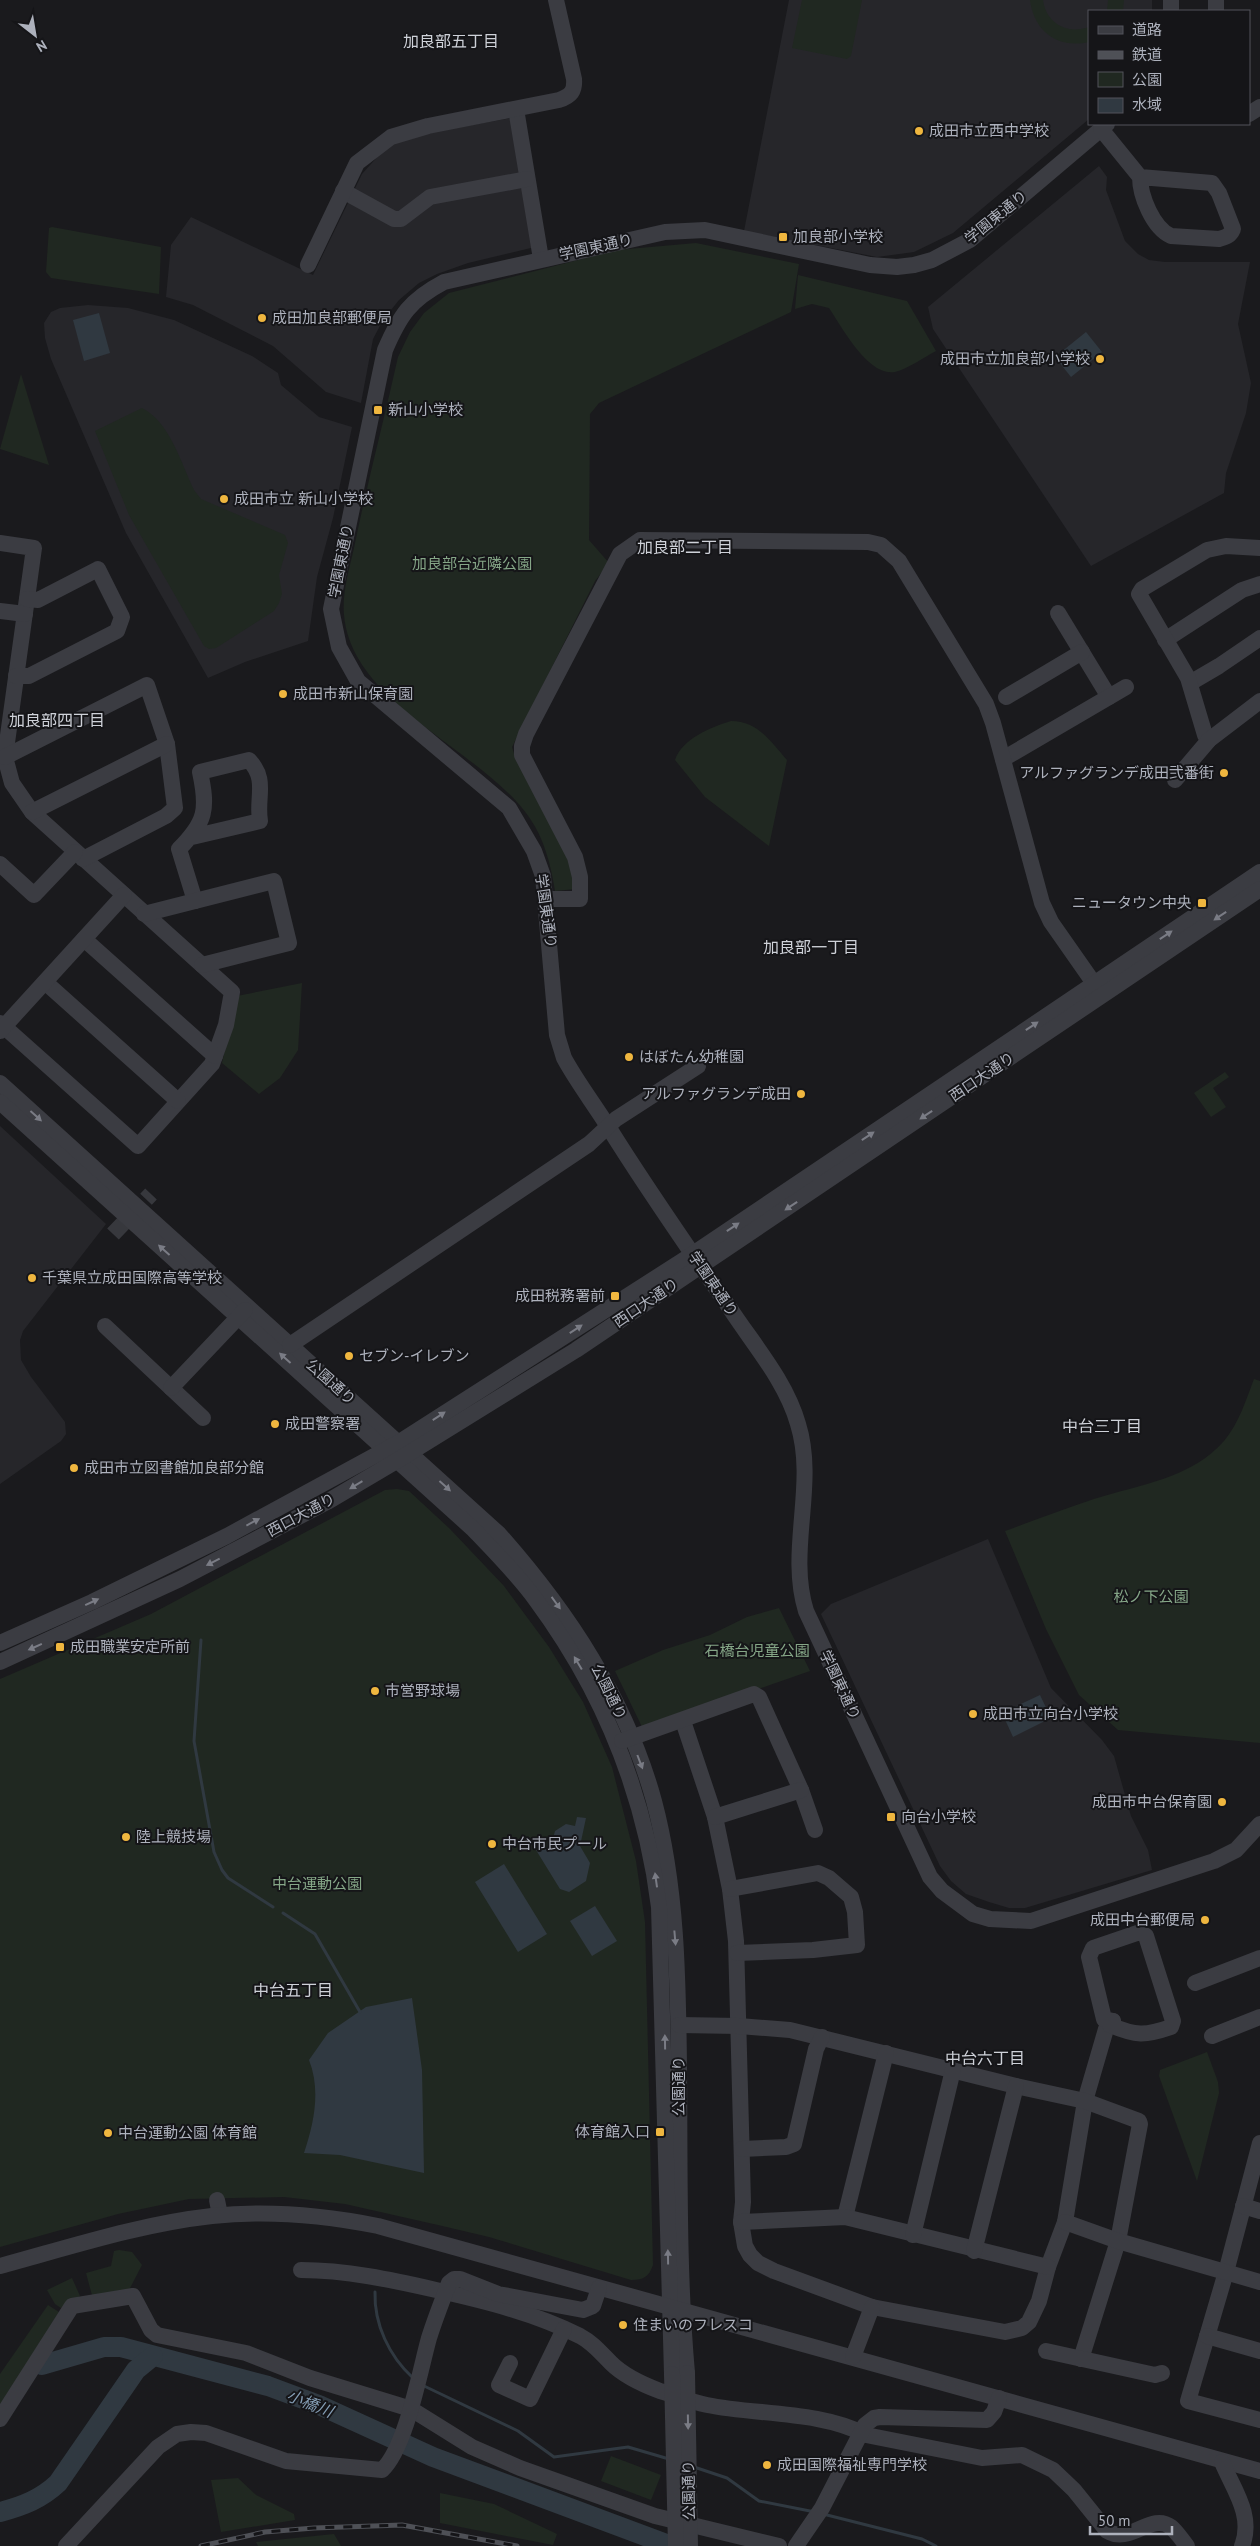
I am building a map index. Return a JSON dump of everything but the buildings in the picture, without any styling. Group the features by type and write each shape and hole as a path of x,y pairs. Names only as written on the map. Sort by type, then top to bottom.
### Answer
{"street":[{"path":"308,265 357,163 400,132 516,110 566,98 574,88 556,0"},
{"path":"516,110 541,259"},
{"path":"1104,126 1140,177 1141,189 1156,224 1164,233 1171,236 1219,238 1226,237 1231,233 1233,229 1219,193 1212,183 1140,177"},
{"name":"学園東通り","path":"1104,126 970,240 952,251 914,266 870,265 705,230 685,230 666,232 444,282 409,305 396,324 385,350 332,609 339,647 358,681 509,808 534,850 543,876 557,1035 564,1058 771,1370 794,1409 806,1463 798,1569 800,1592 806,1611 930,1877 942,1891 973,1914 990,1920 1031,1921 1214,1861 1236,1850 1260,1824"},
{"path":"343,191 394,220 400,218 430,197 527,179"},
{"path":"546,899 580,899 580,876 575,857 527,767 522,746 526,734 620,554 640,540 868,542 892,552 913,580 984,700 994,723 1042,903 1051,922 1098,989"},
{"path":"0,543 34,548 5,757 6,785 32,812 232,992 226,1025 212,1064 138,1146 1,1027 45,982 124,895"},
{"path":"1208,740 1204,735 1190,683 1140,598 1142,589 1207,550 1226,546 1260,548"},
{"path":"0,610 26,606 98,569 122,617 117,630 29,676 16,676"},
{"path":"1166,640 1242,590 1260,584"},
{"path":"1058,613 1109,698"},
{"path":"1190,683 1260,638"},
{"path":"1006,697 1082,652"},
{"path":"0,864 34,896 79,855 166,816 175,808 167,744 147,685 5,757"},
{"path":"1003,759 1126,687"},
{"path":"1175,780 1208,740 1260,701"},
{"path":"32,812 167,744"},
{"path":"192,837 260,821 258,808 260,776 249,760 200,772 205,795 200,826 180,849 195,901"},
{"name":"西口大通り","path":"0,1662 188,1574 327,1502 398,1451 697,1261 1098,989 1260,872"},
{"path":"144,914 274,881 289,943 202,965"},
{"name":"西口大通り","path":"1098,989 1260,888"},
{"path":"84,939 215,1056"},
{"path":"45,982 178,1101"},
{"path":"290,1345 589,1144 616,1120 698,1066"},
{"name":"公園通り","path":"0,1083 243,1311 398,1451"},
{"name":"公園通り","path":"0,1102 243,1311 290,1345 398,1451 473,1529 536,1599 579,1664 624,1740 653,1799 668,1869 676,1954 679,2025 675,2308"},
{"path":"171,1388 243,1311"},
{"path":"105,1326 203,1418"},
{"name":"西口大通り","path":"0,1643 92,1602 227,1536 303,1495 398,1451"},
{"path":"624,1740 683,1721 754,1694 759,1697 801,1790 815,1830"},
{"path":"683,1721 715,1817 730,1889 736,1953 739,2026 742,2149 741,2222 745,2246 758,2263 774,2272 872,2307 990,2329 1013,2331 1022,2328 1034,2315 1048,2267 1065,2222 1085,2101 1106,2029 1113,2021"},
{"name":"公園通り","path":"624,1740 632,1782 649,1844 659,1907 675,2308 690,2546"},
{"path":"715,1817 801,1790"},
{"path":"730,1889 818,1873 829,1878 851,1897 855,1912 857,1945 813,1950 736,1953"},
{"path":"1140,1932 1146,1936 1173,2021 1171,2026 1146,2035 1110,2025 1113,2021 1104,2019 1089,1957 1093,1948 1140,1932"},
{"path":"1196,1983 1260,1958"},
{"path":"1212,2036 1260,2018"},
{"path":"679,2025 739,2026 790,2030 1016,2086 1085,2101 1139,2121 1140,2124 1118,2241 1081,2359"},
{"path":"742,2149 786,2147 794,2144 816,2050 822,2037"},
{"path":"845,2217 886,2053"},
{"path":"913,2235 953,2070"},
{"path":"974,2251 1016,2086"},
{"path":"1260,2143 1226,2272 1188,2401 1260,2420"},
{"path":"1243,2206 1260,2211"},
{"path":"0,2266 219,2207 274,2213 345,2212 378,2226 1260,2471"},
{"path":"741,2222 845,2217 974,2251 1048,2267"},
{"path":"1065,2222 1118,2241 1260,2282"},
{"path":"301,2270 326,2270 473,2297 510,2308 564,2329 595,2345 618,2369 655,2389 706,2405 768,2412 849,2427 902,2443 982,2458 1022,2455 1053,2470 1074,2490 1106,2531 1113,2535 1122,2536 1154,2524 1163,2523 1171,2528 1187,2546"},
{"path":"66,2546 158,2447 168,2439 185,2431 206,2433 286,2461 382,2470 392,2457 409,2414 430,2335 449,2283 454,2279 460,2279 498,2294 583,2310 593,2306 599,2288"},
{"path":"0,2419 72,2306 110,2301 128,2295 134,2296 151,2330 157,2335 246,2353 310,2378 388,2404 472,2447 520,2468 655,2516 779,2546"},
{"path":"853,2357 872,2307"},
{"path":"510,2363 499,2385 530,2399 564,2329"},
{"path":"1207,2336 1260,2350"},
{"path":"1046,2351 1155,2375 1162,2373"},
{"name":"公園通り","path":"676,2546 679,2373"},
{"path":"796,2546 819,2512 861,2432 869,2422 880,2417 986,2420 994,2412 999,2398"},
{"path":"1222,2462 1241,2499 1245,2539 1242,2546"}],"shaded area":[{"name":"成田市立西中学校","path":"789,0 1152,0 1152,10 1088,10 1088,120 953,233 914,252 877,257 744,231"},
{"path":"511,118 535,247 468,263 437,274 419,283 399,300 383,320 373,339 361,403 326,392 273,346 193,305 166,297 171,245 191,217 313,275 362,174 380,154 394,143 416,135"},
{"name":"成田市立加良部小学校","path":"1099,166 1107,177 1106,190 1125,241 1138,254 1149,260 1165,262 1250,262 1238,324 1251,383 1246,413 1226,473 1224,493 1091,566 933,329 928,307"},
{"name":"成田市立 新山小学校","path":"88,305 128,308 174,320 252,356 278,373 281,385 319,417 352,427 333,518 317,577 308,641 245,662 208,678 126,533 51,359 45,338 44,323 51,312 60,308"},
{"name":"千葉県立成田国際高等学校","path":"0,1126 106,1224 23,1331 20,1340 21,1360 31,1377 65,1422 66,1434 61,1441 0,1484"},
{"name":"成田市立向台小学校","path":"988,1539 1051,1688 1102,1740 1114,1756 1131,1816 1148,1850 1152,1870 1025,1908 1009,1908 966,1894 951,1881 940,1866 821,1614 831,1604"}],"green space":[{"path":"802,0 862,0 851,56 847,59 792,48"},
{"path":"1030,0 1043,0 1048,15 1059,25 1073,29 1088,27 1088,42 1067,43 1057,40 1042,29 1032,11"},
{"path":"1108,0 1124,0 1123,10 1107,10"},
{"path":"49,228 161,247 159,294 51,278 46,272"},
{"name":"加良部台近隣公園","path":"696,243 799,264 791,312 599,403 590,414 589,540 609,563 595,581 512,747 515,757 571,859 576,889 555,891 546,852 539,834 529,817 507,792 481,769 421,724 393,700 369,675 352,647 344,615 344,598 348,573 398,357 410,332 424,313 449,293 617,250"},
{"path":"798,275 907,301 936,351 911,366 895,372 875,367 848,338 829,308 812,304 795,309"},
{"path":"21,374 49,465 0,449"},
{"path":"142,408 152,414 167,433 174,444 194,490 201,499 285,535 288,543 279,575 282,594 274,611 216,648 209,649 204,646 129,515 95,431"},
{"path":"731,721 741,722 756,729 787,760 769,846 705,797 675,760 684,746 698,735"},
{"path":"302,983 298,1050 280,1078 259,1094 222,1063 237,996"},
{"path":"1225,1072 1229,1077 1213,1088 1226,1107 1211,1117 1194,1093"},
{"name":"松ノ下公園","path":"1254,1379 1260,1381 1260,1743 1118,1730 1079,1695 1046,1629 1005,1531 1094,1499 1164,1479 1197,1464 1224,1441 1234,1427"},
{"name":"中台運動公園","path":"385,1490 409,1491 450,1529 504,1586 549,1647 583,1702 612,1767 636,1861 645,1922 653,2265 650,2272 645,2277 631,2280 489,2237 345,2204 284,2197 189,2199 118,2214 0,2247 0,1679 151,1614"},
{"name":"石橋台児童公園","path":"779,1608 810,1671 643,1729 615,1671 663,1650 710,1635 747,1617"},
{"path":"1207,2052 1218,2082 1219,2093 1197,2181 1159,2076 1160,2070"},
{"path":"114,2251 132,2252 142,2265 129,2290 93,2299 86,2273 111,2266"},
{"path":"72,2278 80,2296 61,2308 55,2304 47,2290"},
{"path":"48,2305 59,2312 0,2406 0,2374"},
{"path":"611,2456 661,2475 651,2500 601,2481"},
{"path":"238,2478 256,2495 294,2514 295,2520 221,2532 211,2480"},
{"path":"440,2493 494,2504 557,2534 553,2545 440,2523"},
{"path":"334,2534 341,2546 258,2546 256,2542"}],"water":[{"path":"99,313 110,353 84,361 73,320"},
{"path":"1086,332 1102,352 1071,377 1055,357"},
{"path":"1040,1695 1051,1718 1013,1737 1002,1713"},
{"path":"577,1817 586,1818 580,1846 590,1863 586,1881 569,1892 560,1889 536,1850 542,1847 560,1851 562,1842 553,1839 555,1831 566,1824 575,1826"},
{"path":"504,1864 547,1934 518,1952 475,1882"},
{"path":"595,1906 617,1941 592,1956 570,1921"},
{"path":"412,1998 422,2070 424,2173 340,2155 304,2153 311,2130 315,2106 315,2083 309,2060 328,2033 366,2007"}],"waterway":[{"path":"201,1640 194,1741 214,1852 228,1878 273,1907"},
{"path":"283,1913 315,1934 360,2012"},
{"path":"375,2292 377,2316 385,2339 397,2360 413,2378"},
{"name":"小橋川","path":"42,2365 104,2347 121,2347 268,2386 319,2405 433,2457 672,2546"},
{"name":"小橋川","path":"0,2512 31,2501 58,2483 136,2370 153,2356"},
{"path":"422,2385 518,2431 554,2457 628,2447 669,2459"},
{"path":"694,2467 727,2478 759,2501 815,2512"},
{"path":"823,2514 922,2539 936,2546"}],"tunnel":[{"path":"113,1234 151,1194"}],"railway":[{"path":"201,2546 265,2532 402,2525 517,2546"}],"place":[{"name":"成田市立西中学校","path":"919,131"},
{"name":"加良部小学校","path":"783,237"},
{"name":"成田加良部郵便局","path":"262,318"},
{"name":"成田市立加良部小学校","path":"1100,359"},
{"name":"新山小学校","path":"378,410"},
{"name":"成田市立 新山小学校","path":"224,499"},
{"name":"成田市新山保育園","path":"283,694"},
{"name":"アルファグランデ成田弐番街","path":"1224,773"},
{"name":"ニュータウン中央","path":"1202,903"},
{"name":"はぼたん幼稚園","path":"629,1057"},
{"name":"アルファグランデ成田","path":"801,1094"},
{"name":"千葉県立成田国際高等学校","path":"32,1278"},
{"name":"成田税務署前","path":"615,1296"},
{"name":"セブン-イレブン","path":"349,1356"},
{"name":"成田警察署","path":"275,1424"},
{"name":"成田市立図書館加良部分館","path":"74,1468"},
{"name":"成田職業安定所前","path":"60,1647"},
{"name":"市営野球場","path":"375,1691"},
{"name":"成田市立向台小学校","path":"973,1714"},
{"name":"成田市中台保育園","path":"1222,1802"},
{"name":"向台小学校","path":"891,1817"},
{"name":"陸上競技場","path":"126,1837"},
{"name":"中台市民プール","path":"492,1844"},
{"name":"成田中台郵便局","path":"1205,1920"},
{"name":"体育館入口","path":"660,2132"},
{"name":"中台運動公園 体育館","path":"108,2133"},
{"name":"住まいのフレスコ","path":"623,2325"},
{"name":"成田国際福祉専門学校","path":"767,2465"}],"district":[{"name":"加良部五丁目","path":"451,41"},
{"name":"加良部二丁目","path":"685,547"},
{"name":"加良部四丁目","path":"57,720"},
{"name":"加良部一丁目","path":"811,947"},
{"name":"中台三丁目","path":"1102,1426"},
{"name":"中台五丁目","path":"293,1990"},
{"name":"中台六丁目","path":"985,2058"}]}
